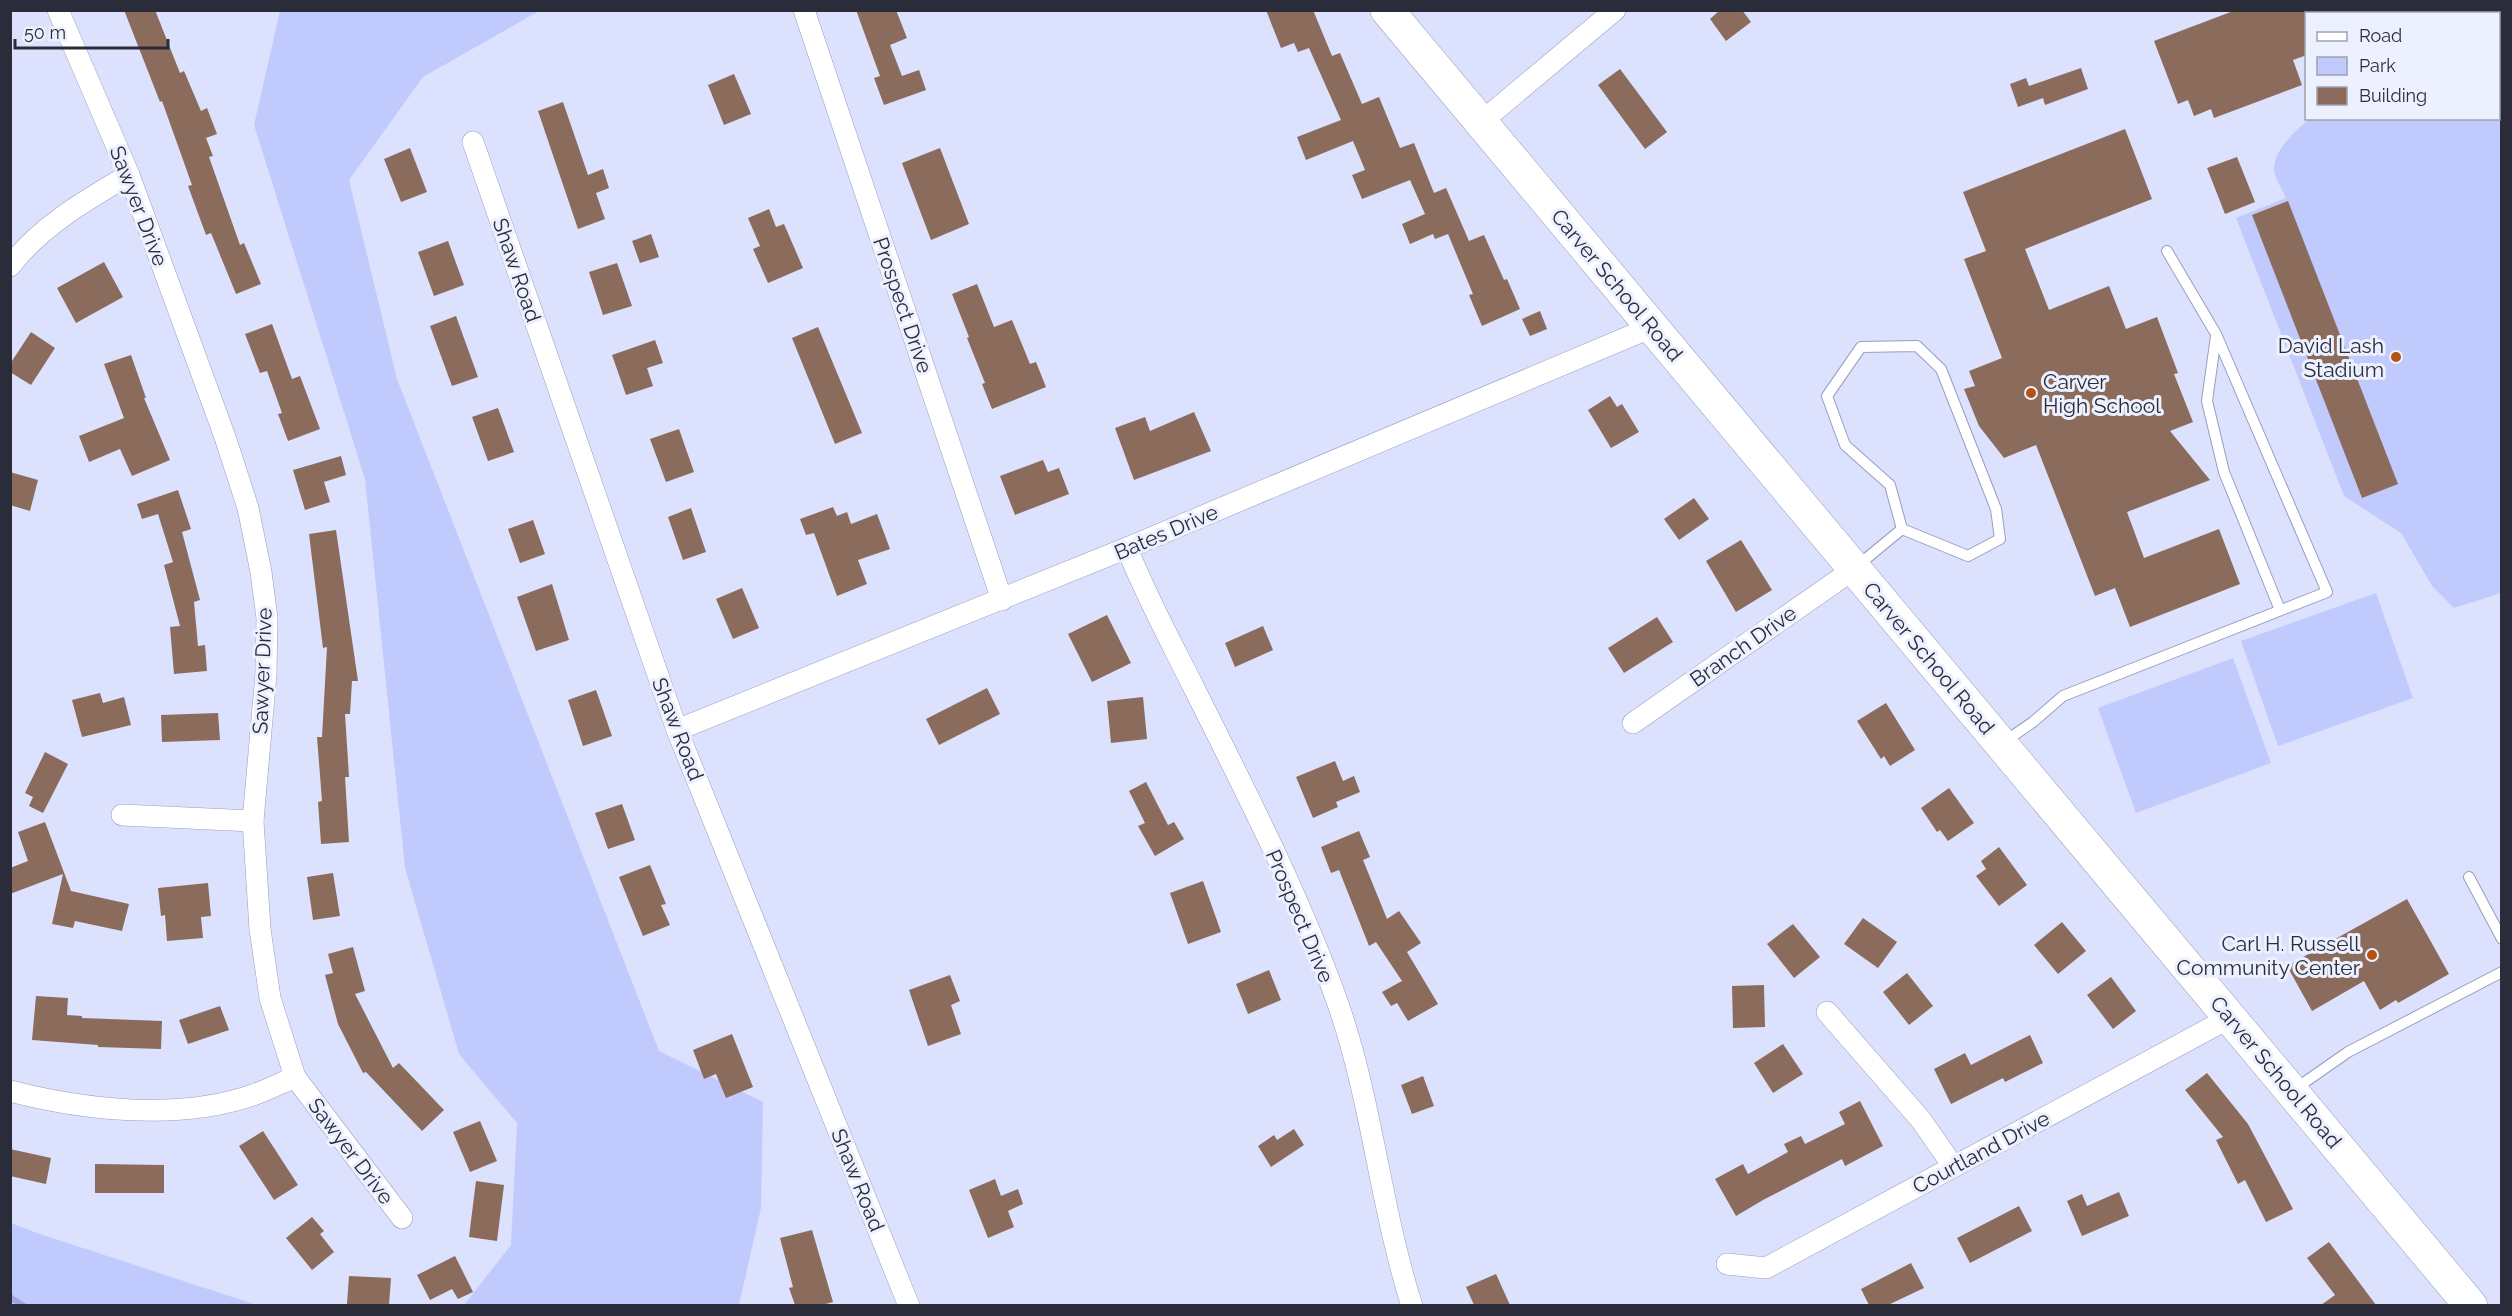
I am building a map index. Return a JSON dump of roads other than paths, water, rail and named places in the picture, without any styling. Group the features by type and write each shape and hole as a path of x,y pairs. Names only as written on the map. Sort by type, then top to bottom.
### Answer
{"main road":[{"name":"Carver School Road","path":"1387,10 2471,1305"}],"street":[{"name":"Sawyer Drive","path":"58,10 129,175 225,437 248,508 261,572 267,618 266,674 253,821 260,928 270,998 296,1077 402,1218"},
{"name":"Prospect Drive","path":"804,10 1002,600"},
{"path":"1480,123 1615,10"},
{"name":"Shaw Road","path":"473,142 677,730 909,1305"},
{"path":"10,266 42,233 79,204 129,175"},
{"name":"Bates Drive","path":"677,730 1002,600 1652,327"},
{"name":"Prospect Drive","path":"1127,548 1253,806 1306,925 1337,1003 1355,1066 1399,1266 1412,1305"},
{"name":"Branch Drive","path":"1633,723 1854,569"},
{"path":"122,815 253,821"},
{"path":"1827,1012 1921,1120 1953,1166"},
{"name":"Courtland Drive","path":"1727,1264 1766,1268 2231,1017"},
{"path":"10,1091 86,1107 133,1110 180,1108 244,1098 296,1077"}],"lane":[{"path":"2001,744 2033,722 2063,696 2327,592 2216,334 2167,251"},
{"path":"2216,334 2207,401 2224,472 2280,610"},
{"path":"1917,346 1941,369 1996,509 2000,539 1968,556 1902,529 1890,485 1845,445 1827,396 1862,347 1917,346"},
{"path":"1854,569 1902,529"},
{"path":"2469,877 2502,939"},
{"path":"2292,1091 2348,1052 2502,972"}],"waterway":[{"path":"10,1297 24,1306"}],"place":[{"name":"David Lash Stadium","path":"2396,357"},
{"name":"Carver High School","path":"2031,393"},
{"name":"Carl H. Russell Community Center","path":"2372,955"}]}
